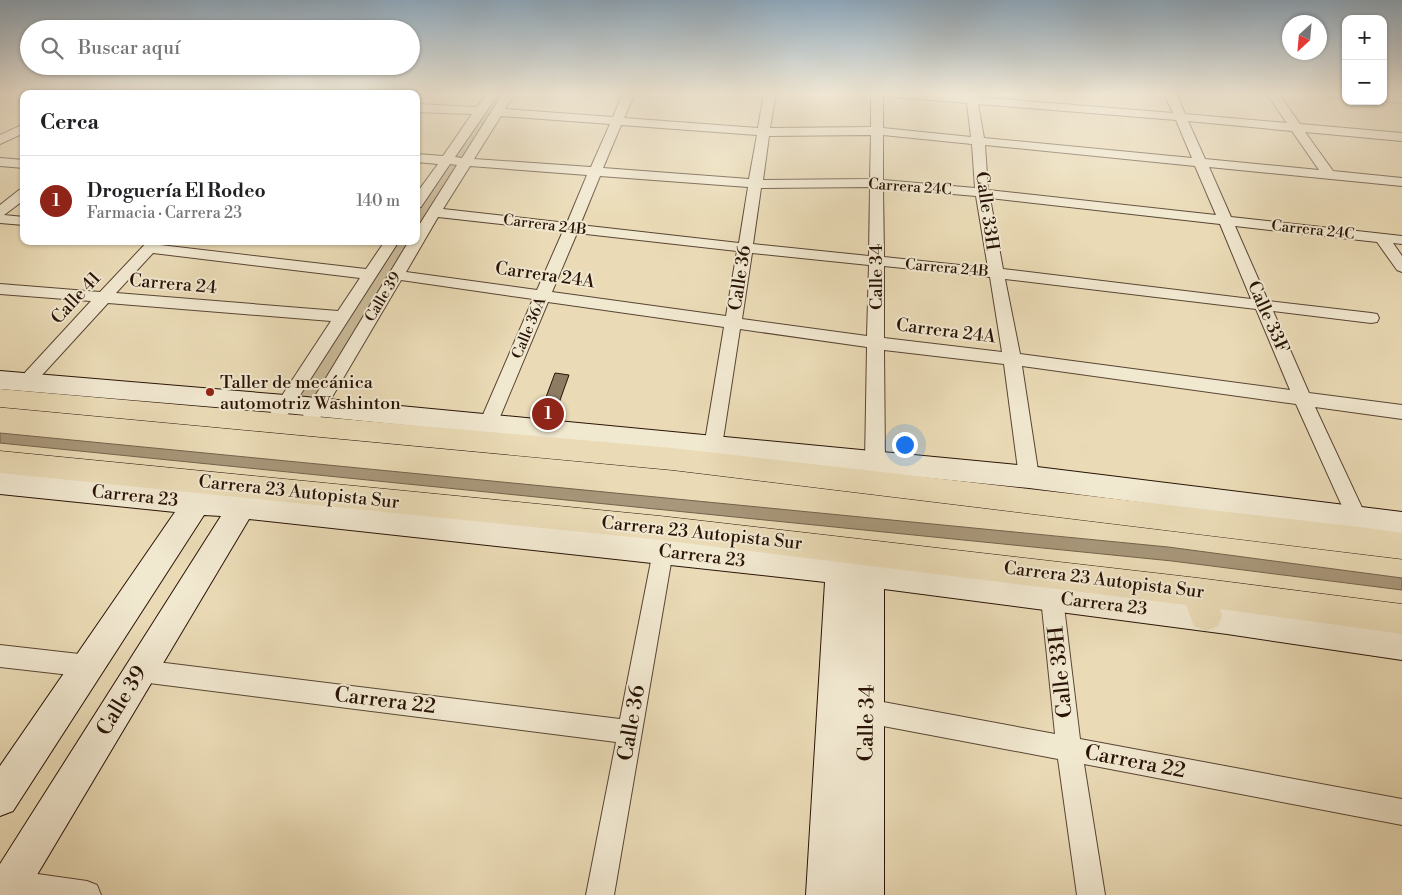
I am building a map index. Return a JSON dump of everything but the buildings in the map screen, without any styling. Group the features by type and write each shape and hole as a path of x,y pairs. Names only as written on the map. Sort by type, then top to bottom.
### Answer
{"main road":[{"path":"0,398 279,413 711,454 1362,529 1402,546"},
{"name":"Carrera 23 Autopista Sur","path":"0,462 621,524 860,566 1202,604"}],"street":[{"path":"420,198 464,135"},
{"name":"Calle 39","path":"420,235 484,135"},
{"name":"Calle 36A","path":"488,424 611,135"},
{"name":"Calle 36","path":"711,454 764,135"},
{"name":"Calle 34","path":"875,462 876,135"},
{"path":"919,135 1402,182"},
{"name":"Calle 33H","path":"977,135 982,193 1012,359 1028,477"},
{"name":"Calle 33F","path":"1188,135 1362,529"},
{"path":"1302,135 1329,175"},
{"path":"1376,135 1402,137"},
{"name":"Carrera 24C","path":"420,158 756,184 876,183 1402,240"},
{"path":"0,162 20,164"},
{"path":"0,212 20,196"},
{"name":"Carrera 24B","path":"434,212 745,248 996,273 1371,318"},
{"path":"0,219 20,221"},
{"path":"1382,238 1402,267"},
{"path":"152,245 370,274"},
{"name":"Calle 41","path":"26,382 152,245"},
{"name":"Calle 39","path":"279,413 389,245"},
{"name":"Calle 39","path":"311,417 414,245"},
{"name":"Carrera 24A","path":"396,275 733,321 876,343 1012,359 1402,412"},
{"name":"Carrera 24","path":"0,289 342,317"},
{"path":"0,380 279,413"},
{"path":"311,417 488,424 711,454 875,462 1028,477 1362,529 1402,524"},
{"name":"Carrera 23","path":"0,483 663,551 860,566 1052,598 1202,604 1402,626"},
{"path":"0,798 197,502"},
{"name":"Calle 39","path":"6,890 242,507"},
{"name":"Calle 36","path":"600,895 663,551"},
{"name":"Calle 34","path":"860,566 867,711 864,895"},
{"name":"Calle 34","path":"826,895 860,566"},
{"name":"Calle 33H","path":"1052,598 1069,749 1091,895"},
{"path":"0,656 88,666"},
{"name":"Carrera 22","path":"141,671 630,732"},
{"name":"Carrera 22","path":"867,711 1402,812"},
{"path":"6,890 87,895"}],"shaded area":[{"path":"464,135 483,135 420,238 420,198"},
{"path":"389,245 416,245 316,408 285,404"},
{"path":"0,433 1168,547 1402,578 1402,590 1172,561 0,443"}],"place":[{"name":"Taller de mecánica automotriz Washinton","path":"210,392"},
{"name":"Droguería El Rodeo","path":"548,414"}]}
